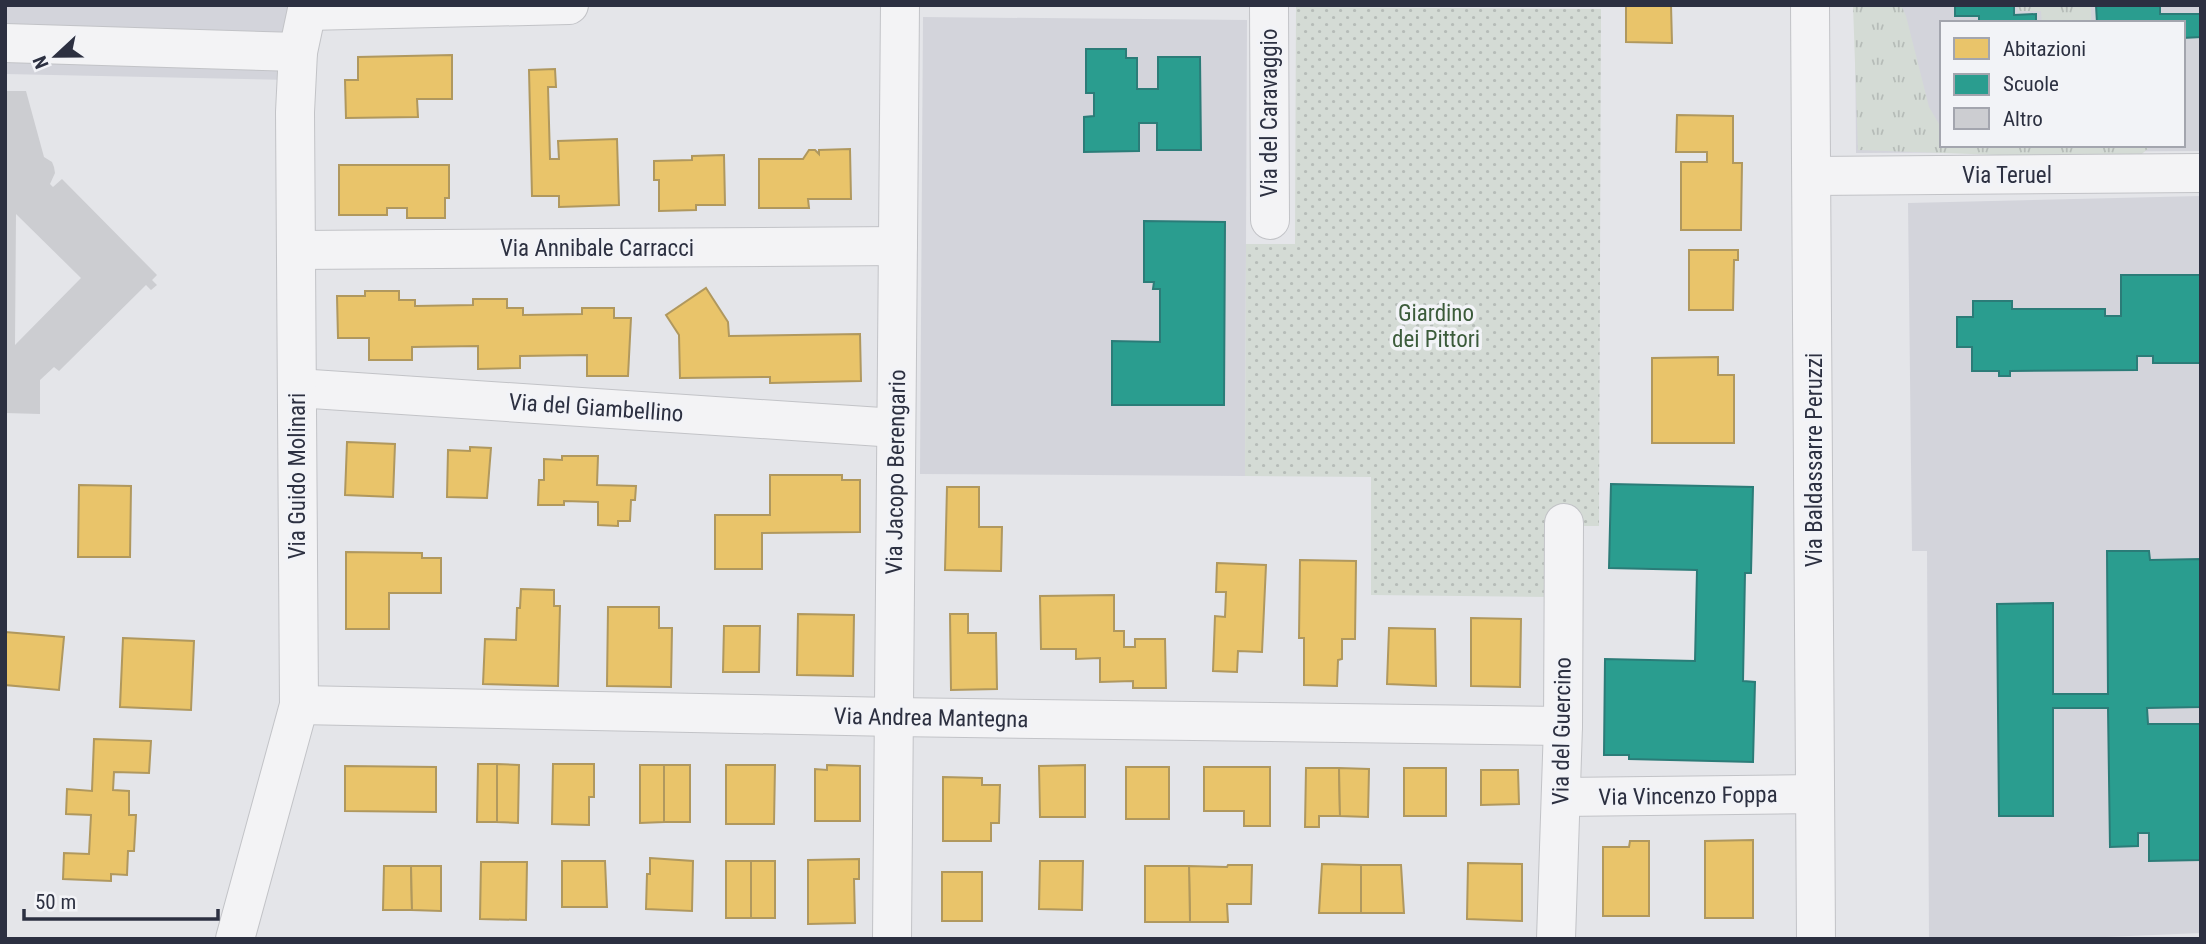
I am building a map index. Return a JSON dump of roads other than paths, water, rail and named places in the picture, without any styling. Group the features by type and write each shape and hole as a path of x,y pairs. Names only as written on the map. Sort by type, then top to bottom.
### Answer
{"street":[{"path":"307,8 569,5"},
{"name":"Via Jacopo Berengario","path":"892,939 900,5"},
{"name":"Via del Caravaggio","path":"1269,5 1270,220"},
{"name":"Via Baldassarre Peruzzi","path":"1810,5 1814,931"},
{"name":"Via Guido Molinari","path":"235,939 299,705 295,112 298,52 307,8"},
{"path":"5,43 298,52"},
{"name":"Via Teruel","path":"1812,176 2201,173"},
{"name":"Via Annibale Carracci","path":"297,250 898,246"},
{"name":"Via del Giambellino","path":"297,388 896,428"},
{"name":"Via del Guercino","path":"1556,939 1563,726 1564,523"},
{"name":"Via Andrea Mantegna","path":"299,705 894,717 1563,726"},
{"name":"Via Vincenzo Foppa","path":"1560,797 1815,794"}],"park label":[{"name":"Giardino dei Pittori","path":"1436,326"}]}
